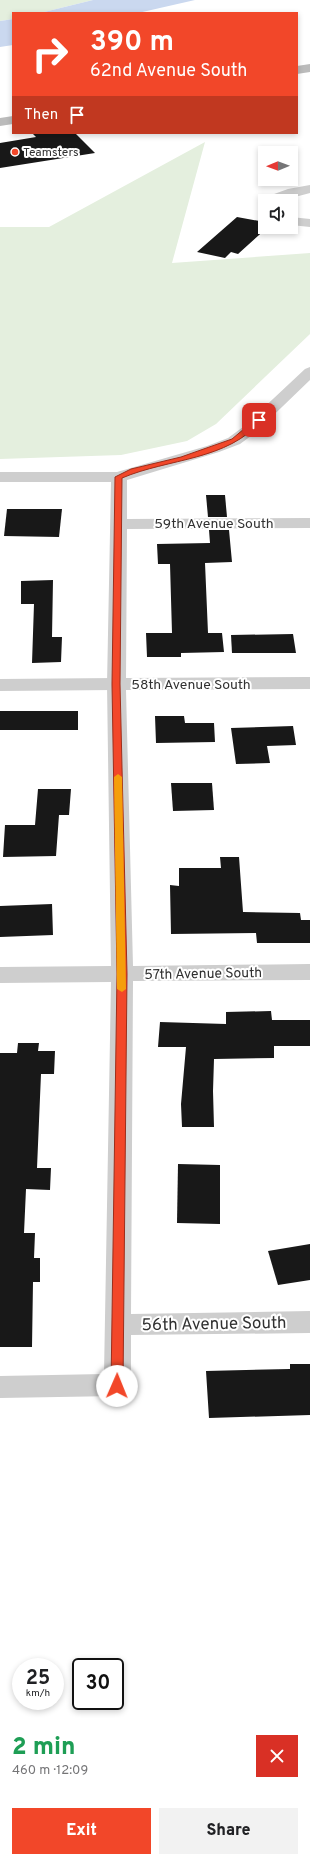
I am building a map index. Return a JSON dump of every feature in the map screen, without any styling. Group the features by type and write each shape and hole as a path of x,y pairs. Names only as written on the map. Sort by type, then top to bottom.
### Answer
{"main road":[{"path":"298,70 310,68"},
{"path":"298,78 310,76"},
{"path":"0,122 12,120"}],"street":[{"path":"287,194 310,189"},
{"path":"298,222 310,223"},
{"path":"0,477 119,477 134,471 206,452 234,441 249,430 310,372"},
{"path":"0,1387 117,1386 122,974 116,684 119,477"},
{"name":"59th Avenue South","path":"119,524 310,523"},
{"name":"58th Avenue South","path":"0,684 310,683"},
{"name":"57th Avenue South","path":"0,975 310,972"},
{"name":"56th Avenue South","path":"118,1325 310,1322"}],"green space":[{"path":"0,0 93,0 44,12 12,12 12,19 0,21"},
{"path":"205,142 172,263 310,253 310,334 216,424 187,441 121,455 0,459 0,227 49,227"}],"water":[{"path":"93,0 195,0 142,12 44,12"},
{"path":"12,19 12,45 0,47 0,21"}],"building":[{"path":"33,134 76,134 95,153 0,168 0,143 36,137"},
{"path":"237,217 258,221 258,234 260,234 238,254 231,252 225,258 197,252"},
{"path":"206,495 225,495 227,517 208,517"},
{"path":"7,509 62,509 59,537 4,536"},
{"path":"209,530 229,530 232,562 205,563 208,633 222,633 224,652 181,653 181,657 147,657 146,633 172,633 170,564 158,564 157,544 210,543"},
{"path":"53,580 52,637 62,637 61,662 32,663 34,604 21,604 21,581"},
{"path":"293,634 296,653 232,653 231,635"},
{"path":"0,711 78,711 78,730 0,730"},
{"path":"155,716 184,716 185,723 214,723 215,742 156,743"},
{"path":"293,726 296,745 267,746 270,763 236,764 231,728"},
{"path":"171,783 212,783 214,810 173,811"},
{"path":"38,789 71,789 69,815 59,815 56,856 3,857 5,825 35,825"},
{"path":"220,857 239,857 243,912 300,913 301,920 310,920 310,943 257,943 256,933 171,934 170,885 179,886 179,868 221,868"},
{"path":"52,904 53,935 0,937 0,906"},
{"path":"271,1011 272,1020 310,1020 310,1046 274,1046 274,1058 214,1059 214,1127 182,1127 181,1104 186,1047 158,1047 160,1022 226,1024 226,1012"},
{"path":"18,1043 39,1043 38,1051 55,1051 54,1074 41,1074 37,1168 51,1168 50,1190 26,1189 24,1233 35,1233 34,1258 40,1258 40,1282 33,1282 32,1347 0,1347 0,1053 17,1053"},
{"path":"178,1164 220,1165 220,1224 177,1223"},
{"path":"310,1244 310,1280 278,1285 268,1251"},
{"path":"290,1364 310,1364 310,1415 209,1418 206,1371 290,1369"}],"slow traffic":[{"path":"118,777 122,989"}],"place":[{"name":"Teamsters","path":"15,152"}],"route":[{"path":"117,1386 122,974 116,684 119,477 134,471 183,459 234,441 249,430 259,420"}]}
